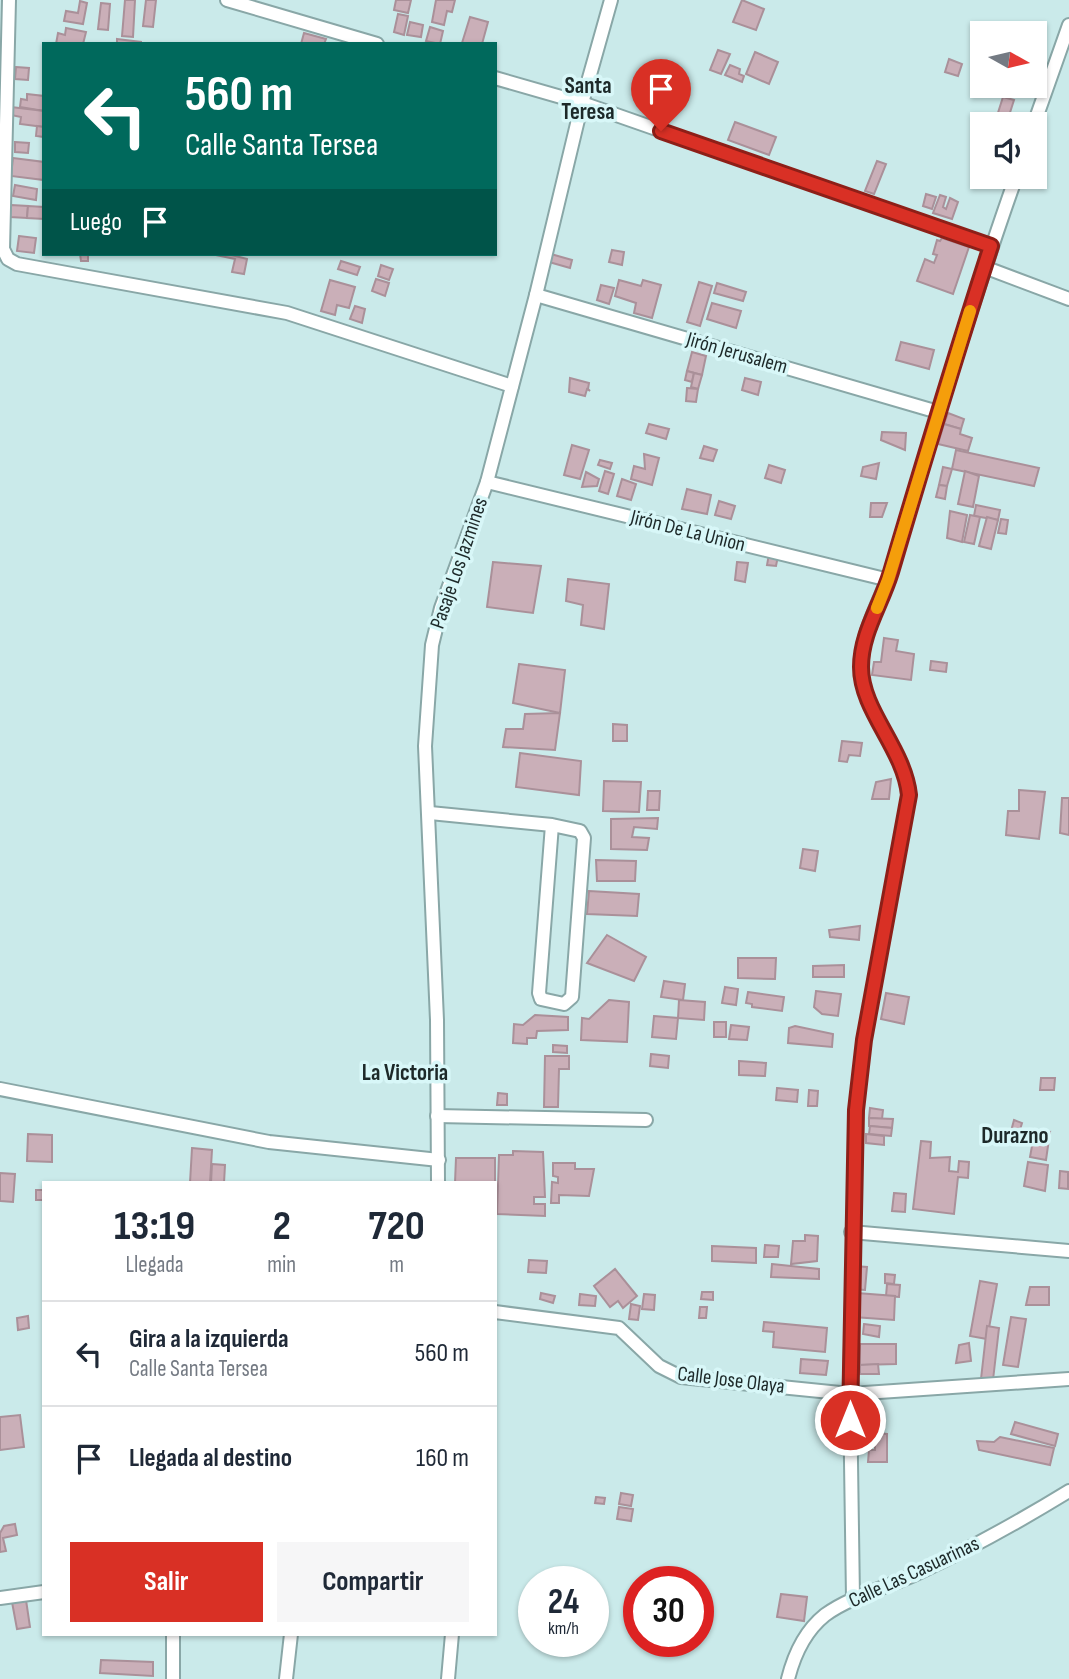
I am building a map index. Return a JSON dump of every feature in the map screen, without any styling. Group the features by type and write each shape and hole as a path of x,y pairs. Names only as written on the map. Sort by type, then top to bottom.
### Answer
{"street":[{"path":"9,0 3,248 8,259 17,264 287,313 512,386"},
{"path":"227,0 370,42"},
{"name":"Pasaje Los Jazmines","path":"438,1181 430,813 425,746 432,646 441,608 487,482 582,103 611,0"},
{"path":"1038,112 1069,25"},
{"path":"497,79 582,103 991,246"},
{"path":"853,1598 851,1231 856,1110 864,1040 909,795 907,773 866,695 860,671 862,644 888,580 938,412 1012,189"},
{"path":"984,267 1069,299"},
{"name":"Jirón Jerusalem","path":"536,295 938,412"},
{"name":"Jirón De La Union","path":"487,482 888,580"},
{"path":"430,813 573,827 580,831 584,838 572,997 564,1004 548,1003 541,999 539,993 552,825"},
{"path":"0,1089 269,1142 439,1160"},
{"path":"438,1116 646,1120"},
{"path":"851,1231 1069,1251"},
{"name":"Calle Jose Olaya","path":"497,1312 619,1328 659,1366 681,1377 850,1394 1069,1379"},
{"name":"Calle Las Casuarinas","path":"788,1679 802,1641 823,1617 853,1598 894,1585 926,1570 1069,1491"},
{"path":"0,1598 42,1592"},
{"path":"173,1636 173,1679"},
{"path":"286,1679 291,1636"},
{"path":"448,1679 452,1636"}],"building":[{"path":"125,0 135,0 133,37 122,36"},
{"path":"146,0 156,0 153,27 143,26"},
{"path":"396,0 411,0 408,13 394,10"},
{"path":"436,0 455,0 452,12 447,11 444,25 432,22"},
{"path":"742,0 764,9 756,30 733,22"},
{"path":"80,1 87,3 83,24 64,21 66,11 78,13"},
{"path":"101,3 110,4 108,30 98,29"},
{"path":"398,14 408,16 404,35 394,32"},
{"path":"470,17 488,22 483,42 462,42"},
{"path":"410,22 423,25 421,37 407,35"},
{"path":"430,27 443,31 440,42 426,41"},
{"path":"66,28 86,32 84,42 56,42 58,33 65,35"},
{"path":"304,33 326,39 325,42 302,42"},
{"path":"117,39 141,42 117,42"},
{"path":"718,50 730,54 721,74 710,70"},
{"path":"755,52 778,62 769,84 746,74"},
{"path":"949,59 962,64 958,76 945,72"},
{"path":"730,65 740,69 739,74 744,76 742,82 725,75"},
{"path":"16,67 29,68 28,80 15,79"},
{"path":"27,94 42,96 42,111 20,107 21,99 27,100"},
{"path":"1003,98 1014,100 1010,112 998,112"},
{"path":"11,107 42,111 42,127 20,124 21,117 11,115"},
{"path":"735,122 776,137 769,155 728,140"},
{"path":"37,126 42,127 42,137 36,136"},
{"path":"15,142 29,143 28,153 15,152"},
{"path":"13,158 42,162 42,180 11,176"},
{"path":"877,161 886,164 874,194 865,191"},
{"path":"15,185 37,189 36,200 13,196"},
{"path":"926,194 936,197 932,209 923,206"},
{"path":"940,195 946,197 943,207 946,209 950,198 958,202 952,219 933,213"},
{"path":"11,205 28,206 27,218 10,217"},
{"path":"28,206 42,207 42,219 27,218"},
{"path":"19,236 36,238 34,253 17,251"},
{"path":"942,238 969,247 953,294 917,281 925,259 934,263 937,255 933,254 937,240"},
{"path":"612,250 624,252 622,265 609,262"},
{"path":"551,254 572,260 570,268 549,262"},
{"path":"80,256 88,256 88,261 81,261"},
{"path":"221,256 247,259 244,274 232,272 235,259"},
{"path":"341,261 360,267 357,275 338,269"},
{"path":"381,265 393,269 389,280 378,276"},
{"path":"376,279 389,283 385,296 372,291"},
{"path":"330,280 355,287 349,308 337,305 335,315 321,311"},
{"path":"619,280 641,286 643,280 661,285 652,318 634,313 636,303 615,296"},
{"path":"699,282 712,286 700,326 687,322"},
{"path":"717,283 746,292 743,301 714,293"},
{"path":"601,285 614,288 609,304 597,300"},
{"path":"712,303 741,311 736,328 707,319"},
{"path":"355,306 365,309 362,323 350,319"},
{"path":"901,342 934,350 929,369 896,360"},
{"path":"692,352 706,356 702,375 687,371"},
{"path":"687,371 694,373 692,382 685,380"},
{"path":"694,373 702,375 698,389 691,387"},
{"path":"570,378 589,383 590,391 587,389 585,396 569,392"},
{"path":"745,378 761,382 758,395 742,390"},
{"path":"687,388 698,389 696,402 686,401"},
{"path":"948,413 964,419 961,429 944,424"},
{"path":"649,424 669,429 666,439 646,433"},
{"path":"944,424 961,429 960,434 972,438 968,451 938,444"},
{"path":"882,432 906,433 905,450 881,440"},
{"path":"572,445 589,450 580,479 564,475"},
{"path":"704,446 717,450 713,461 700,458"},
{"path":"956,450 1039,468 1034,486 952,469"},
{"path":"644,454 659,458 652,485 631,479 634,466 645,469"},
{"path":"600,460 612,463 610,469 598,465"},
{"path":"879,463 876,479 861,476 863,467"},
{"path":"769,465 785,470 781,483 765,478"},
{"path":"943,467 952,469 947,486 939,485"},
{"path":"605,471 614,474 608,494 599,491"},
{"path":"965,471 979,476 973,507 958,504"},
{"path":"586,472 599,479 597,486 582,487"},
{"path":"622,479 636,484 631,500 617,496"},
{"path":"939,485 947,486 945,499 936,497"},
{"path":"687,489 711,495 707,514 682,509"},
{"path":"719,501 735,506 731,519 715,515"},
{"path":"871,503 887,503 882,517 870,517"},
{"path":"976,505 1000,510 998,520 974,516"},
{"path":"950,511 967,515 962,542 947,538"},
{"path":"970,515 980,517 974,544 964,542"},
{"path":"987,517 998,520 991,549 979,546"},
{"path":"1001,519 1008,520 1006,534 998,533"},
{"path":"769,554 778,556 776,566 767,565"},
{"path":"493,562 541,566 533,613 487,607"},
{"path":"737,562 748,563 745,582 735,580"},
{"path":"568,579 609,584 604,629 581,625 583,605 566,601"},
{"path":"884,638 898,640 896,651 914,654 911,680 872,675 874,662 881,662"},
{"path":"931,661 947,663 946,672 930,670"},
{"path":"519,664 565,670 560,713 513,703"},
{"path":"560,713 555,750 503,747 506,729 523,729 525,714"},
{"path":"613,724 627,725 627,741 613,741"},
{"path":"842,741 862,743 860,756 849,755 847,762 839,761"},
{"path":"520,753 581,761 579,795 516,787"},
{"path":"891,779 889,799 872,799 876,782"},
{"path":"604,781 641,782 639,812 603,811"},
{"path":"1019,790 1045,792 1039,839 1006,835 1008,811 1019,811"},
{"path":"648,791 660,791 659,810 647,810"},
{"path":"1062,798 1069,798 1069,835 1060,833"},
{"path":"658,818 657,829 634,827 632,837 649,838 647,850 611,849 611,819"},
{"path":"803,849 818,851 815,871 800,868"},
{"path":"596,860 636,861 635,881 597,881"},
{"path":"589,891 639,894 637,916 587,914"},
{"path":"860,926 859,940 830,937 829,930"},
{"path":"607,935 646,957 634,981 587,963"},
{"path":"738,958 776,958 775,979 738,978"},
{"path":"844,965 844,977 813,977 813,966"},
{"path":"664,981 685,984 683,1000 661,997"},
{"path":"725,987 738,989 736,1005 722,1003"},
{"path":"816,991 841,994 838,1016 822,1014 814,1007"},
{"path":"748,992 784,997 782,1011 752,1007 752,1004 746,1003"},
{"path":"886,993 909,997 904,1024 881,1019"},
{"path":"609,1000 629,1002 627,1042 581,1040 582,1018 589,1019"},
{"path":"679,1000 705,1002 704,1020 678,1018"},
{"path":"535,1015 568,1017 568,1030 537,1031 536,1038 527,1038 527,1044 513,1043 514,1024 523,1025"},
{"path":"654,1016 678,1018 676,1039 652,1037"},
{"path":"714,1022 726,1022 726,1037 714,1037"},
{"path":"731,1025 749,1027 747,1040 729,1039"},
{"path":"795,1026 833,1034 832,1047 788,1043 789,1028"},
{"path":"553,1045 567,1046 567,1053 553,1052"},
{"path":"651,1054 669,1056 668,1068 650,1066"},
{"path":"545,1056 569,1056 569,1069 559,1069 558,1107 544,1107"},
{"path":"739,1061 766,1063 765,1076 739,1075"},
{"path":"1041,1078 1055,1078 1054,1090 1040,1090"},
{"path":"777,1088 798,1090 797,1102 776,1100"},
{"path":"809,1090 818,1091 817,1106 808,1106"},
{"path":"498,1093 507,1094 507,1105 497,1105"},
{"path":"870,1108 883,1110 882,1119 869,1118"},
{"path":"869,1118 893,1119 892,1128 869,1126"},
{"path":"1014,1120 1022,1123 1019,1133 1010,1135"},
{"path":"870,1126 892,1128 891,1136 869,1134"},
{"path":"1050,1132 1046,1160 1030,1157 1034,1135"},
{"path":"28,1134 52,1135 52,1162 27,1161"},
{"path":"866,1134 884,1136 884,1145 866,1143"},
{"path":"921,1141 931,1142 930,1158 950,1157 949,1171 958,1172 959,1161 969,1162 968,1178 958,1177 954,1214 913,1209"},
{"path":"192,1148 212,1150 210,1181 190,1181"},
{"path":"513,1151 543,1152 545,1197 534,1197 534,1204 545,1204 545,1216 497,1214 499,1155 513,1155"},
{"path":"456,1158 495,1158 495,1181 455,1181"},
{"path":"1028,1162 1048,1165 1045,1191 1024,1186"},
{"path":"553,1163 575,1163 575,1169 594,1169 589,1196 559,1195 559,1203 551,1203 552,1182 558,1183 558,1177 553,1176"},
{"path":"212,1164 225,1165 224,1181 211,1181"},
{"path":"1060,1171 1068,1172 1068,1189 1059,1188"},
{"path":"0,1173 15,1174 13,1202 0,1201"},
{"path":"36,1190 42,1190 42,1200 36,1200"},
{"path":"894,1193 906,1194 905,1212 892,1211"},
{"path":"805,1235 818,1236 817,1261 791,1264 793,1241 805,1241"},
{"path":"765,1245 779,1246 778,1257 764,1257"},
{"path":"712,1246 756,1248 756,1263 712,1261"},
{"path":"529,1260 547,1261 546,1273 528,1272"},
{"path":"772,1264 819,1269 819,1279 771,1277"},
{"path":"854,1266 867,1267 865,1290 853,1289"},
{"path":"615,1269 637,1296 623,1308 618,1301 610,1307 594,1286"},
{"path":"885,1274 895,1275 894,1284 885,1283"},
{"path":"980,1281 997,1284 987,1339 970,1336"},
{"path":"887,1284 900,1285 899,1297 886,1296"},
{"path":"1030,1287 1049,1287 1049,1305 1026,1305"},
{"path":"702,1292 713,1292 713,1300 701,1299"},
{"path":"541,1293 555,1296 553,1303 540,1299"},
{"path":"857,1293 895,1296 894,1320 854,1317"},
{"path":"580,1294 596,1296 595,1306 579,1305"},
{"path":"644,1294 655,1295 654,1310 642,1309"},
{"path":"631,1304 640,1306 638,1320 629,1319"},
{"path":"700,1307 707,1307 706,1318 699,1318"},
{"path":"28,1316 29,1328 18,1330 17,1318"},
{"path":"1011,1317 1026,1319 1018,1367 1003,1365"},
{"path":"764,1322 827,1328 825,1352 773,1347 774,1332 763,1331"},
{"path":"864,1324 880,1326 879,1337 863,1334"},
{"path":"987,1326 999,1328 993,1380 981,1379"},
{"path":"969,1343 971,1361 956,1363 959,1345"},
{"path":"860,1344 896,1344 896,1364 860,1365"},
{"path":"801,1359 828,1361 826,1375 800,1373"},
{"path":"878,1364 879,1374 860,1374 860,1365"},
{"path":"861,1398 878,1399 877,1411 861,1411"},
{"path":"861,1411 877,1411 877,1424 860,1424"},
{"path":"20,1415 24,1447 0,1450 0,1417"},
{"path":"1015,1422 1058,1434 1055,1446 1011,1434"},
{"path":"875,1433 887,1434 887,1462 868,1462 869,1450 875,1450"},
{"path":"1000,1437 1054,1448 1050,1465 979,1450 977,1441 994,1442"},
{"path":"621,1493 633,1495 631,1506 619,1504"},
{"path":"596,1497 605,1498 604,1504 595,1503"},
{"path":"619,1507 633,1509 631,1521 617,1519"},
{"path":"15,1524 17,1535 3,1538 6,1551 0,1552 0,1533 4,1526"},
{"path":"781,1594 807,1597 804,1621 777,1617"},
{"path":"26,1600 30,1627 17,1629 12,1602"},
{"path":"101,1660 153,1662 153,1676 100,1673"}],"slow traffic":[{"path":"877,608 888,580 970,311"}],"district":[{"name":"Santa Teresa","path":"588,99"},
{"name":"La Victoria","path":"405,1073"},
{"name":"Durazno","path":"1015,1136"}],"route":[{"path":"661,131 991,246 888,580 862,644 860,671 866,695 907,773 909,795 864,1040 856,1110 851,1231 850,1420"}]}
